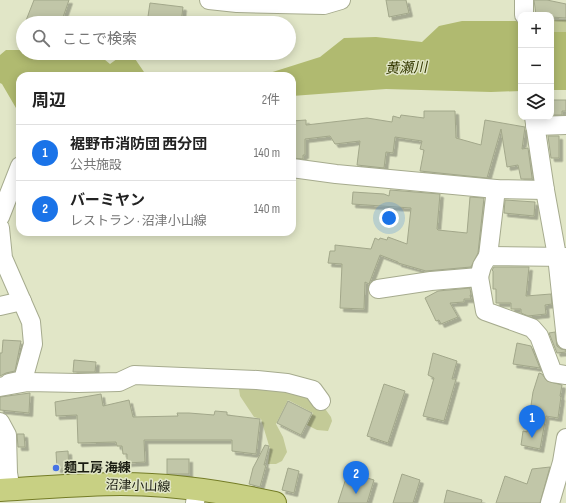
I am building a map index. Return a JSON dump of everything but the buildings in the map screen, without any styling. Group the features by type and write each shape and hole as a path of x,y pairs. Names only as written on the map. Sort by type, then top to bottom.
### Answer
{"main road":[{"name":"沼津小山線","path":"6,490 123,484 196,496 240,496 275,503"}],"street":[{"path":"209,0 237,3 324,5 340,0"},
{"path":"566,125 534,121 545,190 562,257 566,340"},
{"path":"296,169 336,174 496,189 545,190"},
{"path":"0,218 16,176"},
{"path":"496,189 488,256 482,266 479,277 485,311 532,328 539,336 553,373 566,375"},
{"path":"0,228 3,258 31,322 33,344 23,380 0,386"},
{"path":"488,256 562,257"},
{"path":"378,289 431,281 479,277"},
{"path":"0,306 22,301"},
{"path":"0,386 28,382 119,382 134,375 196,377 287,383 313,390 321,401"},
{"path":"0,422 7,435 8,472 6,490"},
{"path":"550,503 564,462 566,438"}],"shaded area":[{"path":"554,20 566,20 566,32 554,32"},
{"path":"238,382 291,386 323,406 331,417 332,421 328,431 317,430 307,425 313,413 288,400 276,424 283,437 287,452 282,461 276,464 268,464 270,449 261,419 254,417 240,396"}],"water":[{"name":"黄瀬川","path":"462,21 518,21 518,91 491,92 386,89 296,96 296,72 273,72 320,57 344,38 376,37 422,42 439,26"},
{"path":"554,32 566,32 566,90 554,90"},
{"path":"6,50 16,50 16,60 105,60 110,64 115,60 136,60 144,72 16,72 16,108 0,83 0,55"}],"place":[{"name":"裾野市消防団 西分団","path":"532,438"},
{"name":"麺工房 海練","path":"56,468"},
{"name":"バーミヤン","path":"356,494"}]}
